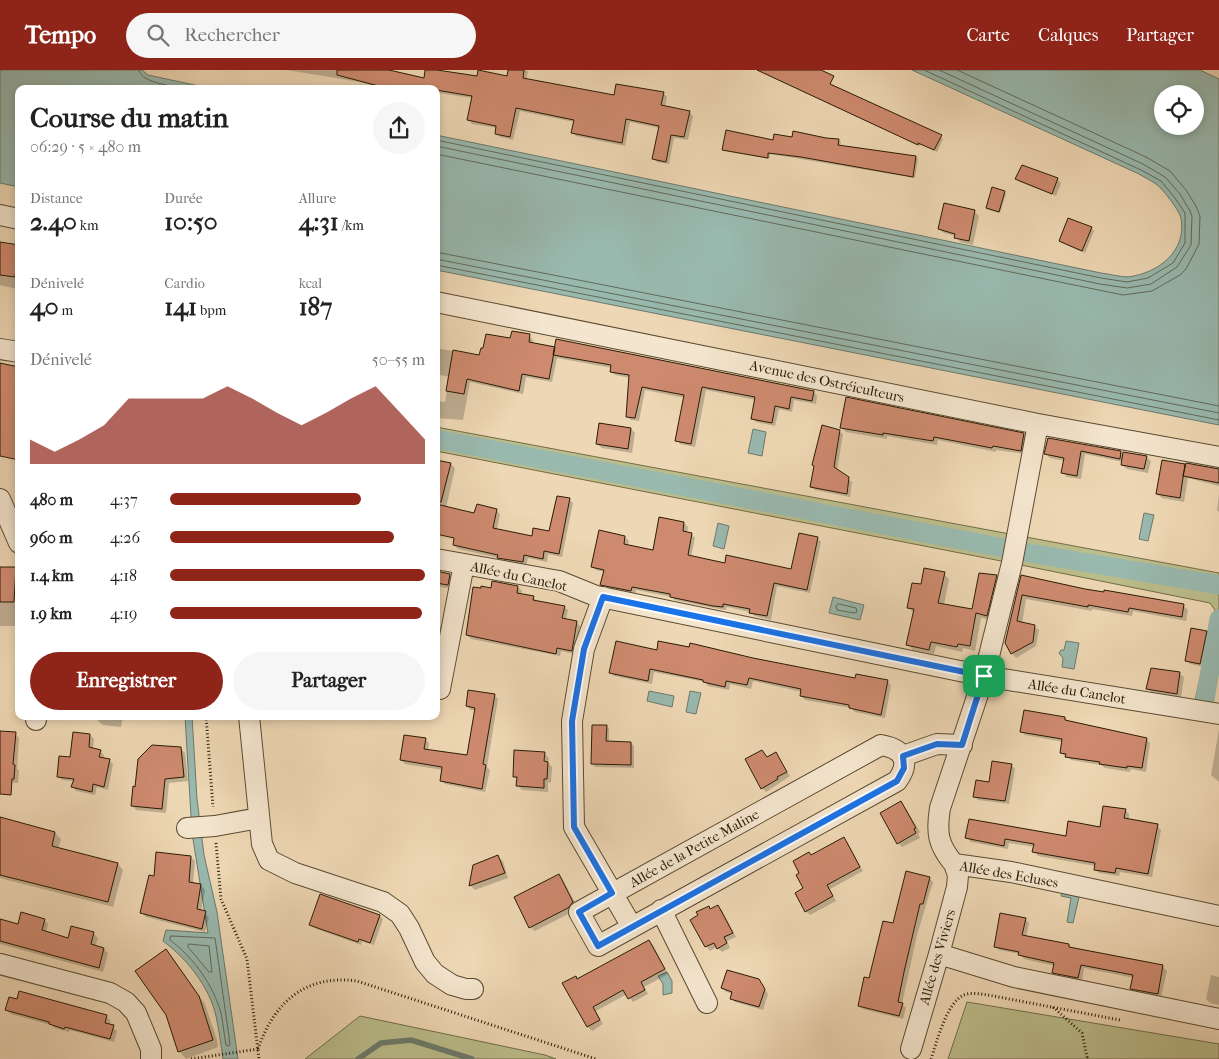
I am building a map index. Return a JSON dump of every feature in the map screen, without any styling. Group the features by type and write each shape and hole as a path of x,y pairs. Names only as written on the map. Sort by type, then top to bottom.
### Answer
{"street":[{"path":"0,215 15,218"},
{"name":"Avenue des Ostréiculteurs","path":"440,303 1038,424 1219,457"},
{"path":"0,349 15,351"},
{"name":"Allée des Ecluses","path":"1038,424 1012,563 984,676 940,808 938,825 941,846 954,864 1011,872 1219,916"},
{"path":"0,499 15,534"},
{"name":"Allée du Canelot","path":"440,560 559,581 603,597 984,676 1219,714"},
{"path":"440,689 464,564"},
{"path":"603,597 584,649 572,721 574,827 632,927"},
{"path":"249,720 262,844 269,860 383,902 400,914 409,928 425,962 435,974 452,985 473,989"},
{"path":"903,756 937,744 962,745"},
{"name":"Allée de la Petite Maline","path":"881,745 898,750 903,756 904,768 897,781 660,910 598,946 579,912 881,745"},
{"path":"187,828 214,826 259,818"},
{"name":"Allée des Viviers","path":"911,1049 957,887 958,876 954,864"},
{"path":"660,910 707,1003"},
{"path":"939,954 1014,977 1219,1019"},
{"path":"0,964 110,992 126,1002 136,1013 151,1049 151,1059"}],"path":[{"path":"206,720 221,899 247,959 258,1059"},
{"path":"258,1049 264,1033 289,998 312,984 324,980 342,979 357,981 596,1059"},
{"path":"931,1059 947,1015 954,1003 970,993 1121,1020"},
{"path":"1052,1007 1082,1033 1087,1057 1085,1059"},
{"path":"191,1059 258,1049"}],"green space":[{"path":"440,428 1219,573 1219,667 1210,708 1194,705 1215,610 1210,603 440,452"},
{"path":"967,1002 1219,1044 1219,1059 948,1059"},
{"path":"360,1016 545,1055 556,1059 305,1059"}],"water":[{"path":"0,70 142,70 148,75 194,85 15,85 15,186 0,183"},
{"path":"912,70 1200,70 1219,79 1219,425 440,271 440,136 1125,277 1139,275 1160,265 1175,250 1180,241 1182,230 1181,218 1163,190 1139,174"},
{"path":"753,429 766,432 762,456 748,453"},
{"path":"1144,513 1154,515 1148,541 1139,539"},
{"path":"718,523 729,526 724,549 713,546"},
{"path":"833,597 864,605 860,620 829,613"},
{"path":"1066,641 1079,643 1074,669 1062,667 1063,658 1059,653 1061,650 1064,650"},
{"path":"649,691 674,696 672,707 647,701"},
{"path":"690,691 701,693 696,714 686,712"},
{"path":"185,720 192,720 197,799 204,855 217,912 238,1059 223,1059 216,1016 208,994 196,974 163,941 166,930 208,933 192,833"},
{"path":"1062,893 1079,897 1073,923 1067,922 1071,898 1061,896"},
{"path":"667,972 672,981 672,993 663,995 663,984 658,976"}],"building":[{"path":"337,70 389,70 424,78 425,70 477,76 478,70 507,76 508,70 524,70 523,78 614,95 616,84 664,92 661,105 690,111 684,137 671,135 666,162 652,159 659,126 626,119 622,143 571,133 574,120 516,108 510,137 495,134 496,126 467,120 472,96 440,91 440,85 375,85 337,75"},
{"path":"757,70 821,70 834,76 830,84 942,135 934,150 918,143 918,145"},
{"path":"726,130 773,140 774,134 792,137 793,131 839,139 838,145 916,156 913,177 801,157 768,153 768,158 722,150"},
{"path":"1022,165 1058,178 1052,194 1015,179"},
{"path":"992,187 1005,191 999,212 986,208"},
{"path":"944,203 975,210 969,241 954,238 955,234 938,229"},
{"path":"1068,218 1092,227 1082,251 1059,241"},
{"path":"0,242 15,244 15,277 0,275"},
{"path":"512,331 530,334 529,342 555,347 549,379 522,374 519,391 467,379 464,394 446,391 453,350 479,355 481,348 483,348 486,334 510,338"},
{"path":"556,339 814,391 812,401 791,397 789,409 775,406 772,423 751,419 755,397 702,387 691,444 675,441 684,395 642,387 635,418 626,417 629,375 610,372 611,365 553,355"},
{"path":"0,363 15,366 15,459 0,456"},
{"path":"846,397 1024,433 1021,451 993,446 992,448 934,437 933,441 840,428"},
{"path":"599,423 631,428 628,449 596,444"},
{"path":"822,425 840,430 834,467 849,477 847,494 810,487 814,466 812,465"},
{"path":"1048,438 1121,451 1120,459 1081,451 1077,476 1061,473 1064,458 1044,454"},
{"path":"1123,452 1147,456 1144,469 1121,465"},
{"path":"1162,460 1185,464 1180,498 1156,494"},
{"path":"440,461 451,463 440,502"},
{"path":"1186,463 1219,469 1219,483 1183,476"},
{"path":"557,496 570,498 559,554 544,551 543,559 524,555 523,562 497,558 498,555 453,545 454,538 440,535 440,505 474,513 477,504 497,509 493,528 532,536 533,528 549,531"},
{"path":"659,517 684,522 683,531 692,533 688,555 725,563 726,555 791,569 799,533 818,537 807,590 774,583 767,616 749,613 750,609 723,604 723,607 713,606 670,597 670,594 632,587 631,591 600,585 604,570 591,567 599,530 625,536 624,544 653,550"},
{"path":"0,567 15,567 14,602 0,602"},
{"path":"924,568 945,572 938,603 972,609 979,573 997,575 987,616 976,613 970,646 958,644 957,647 931,642 929,650 906,645 914,609 907,608 912,583 921,584"},
{"path":"440,572 450,574 448,585 440,584"},
{"path":"1021,575 1085,589 1104,592 1104,590 1184,604 1182,617 1129,608 1128,612 1088,605 1088,607 1022,595 1017,621 1035,625 1033,642 1011,654 1005,643"},
{"path":"492,581 518,586 517,593 534,596 533,600 565,606 562,618 577,621 572,651 557,648 556,654 466,635 473,587 491,588"},
{"path":"1191,628 1207,631 1200,664 1185,661"},
{"path":"616,641 657,650 658,641 689,647 690,643 753,658 855,678 856,674 888,680 881,715 849,708 849,705 800,696 801,689 749,678 747,685 726,681 725,687 703,682 703,680 650,669 648,681 609,673"},
{"path":"1151,668 1180,672 1177,694 1146,689"},
{"path":"468,690 495,694 483,764 486,765 482,789 440,781 442,767 400,760 404,735 426,738 424,749 467,755 475,708 466,706"},
{"path":"1024,710 1065,717 1065,720 1147,738 1142,768 1099,764 1100,762 1065,757 1066,754 1060,753 1062,739 1020,732"},
{"path":"592,725 607,725 606,741 631,742 631,765 591,764"},
{"path":"0,731 16,732 13,764 15,765 14,779 12,779 11,795 0,794"},
{"path":"73,732 90,734 89,747 101,750 99,757 110,759 104,787 93,784 92,792 71,787 74,779 57,777 59,756 70,757"},
{"path":"152,745 181,747 184,777 165,779 162,809 131,806 138,759"},
{"path":"514,750 545,752 544,761 548,762 547,779 544,779 544,788 516,786 517,777 513,777"},
{"path":"762,750 767,757 776,752 787,772 761,789 745,759"},
{"path":"992,761 1012,764 1005,801 973,797 976,780 989,782"},
{"path":"901,801 916,828 914,829 916,833 897,844 880,813"},
{"path":"1103,806 1126,809 1124,818 1158,824 1148,874 1116,868 1115,873 1094,870 1095,863 1032,852 1034,844 1005,839 1004,846 965,838 969,819 1066,836 1068,821 1100,827"},
{"path":"0,817 55,832 52,846 118,863 108,902 0,875"},
{"path":"844,837 860,867 827,885 833,896 805,912 795,893 803,888 796,875 799,873 793,861 809,852 811,855"},
{"path":"156,852 191,856 189,882 201,884 197,909 206,911 202,929 140,913 149,875 154,876"},
{"path":"498,855 505,873 469,886 473,865"},
{"path":"906,871 930,877 923,904 920,904 904,972 898,1002 903,1003 899,1016 858,1006 864,977 869,978 883,921 893,923"},
{"path":"559,874 573,902 568,908 529,928 514,897"},
{"path":"320,894 380,915 370,943 359,939 358,942 309,925"},
{"path":"718,905 733,933 724,937 727,943 717,949 714,943 705,947 690,920 698,915 696,912 709,906 710,909"},
{"path":"21,912 45,919 42,930 68,938 71,926 94,932 91,944 104,948 99,968 0,941 0,919 18,924"},
{"path":"1000,913 1026,918 1022,935 1069,944 1069,947 1163,965 1158,994 1130,989 1133,975 1081,965 1078,978 1052,973 1054,963 1018,955 1019,952 994,947"},
{"path":"649,940 665,969 641,982 645,990 628,999 623,990 593,1007 600,1020 587,1027 562,983 576,976 577,979"},
{"path":"166,949 199,996 213,1040 178,1052 166,1015 135,971"},
{"path":"727,970 759,979 765,989 759,1007 730,999 732,992 721,988"},
{"path":"19,991 107,1015 105,1023 114,1025 110,1039 65,1027 64,1029 49,1024 49,1022 5,1010 9,997 17,999"}],"waterway":[{"path":"440,440 1035,554 1219,585"},
{"path":"1204,705 1219,619"},
{"path":"358,1059 381,1043 411,1040 472,1059"}],"route":[{"path":"603,597 984,676 962,745 937,744 903,756 904,768 897,781 660,910 598,946 579,912 612,893 574,827 572,721 584,649 603,597"}]}
